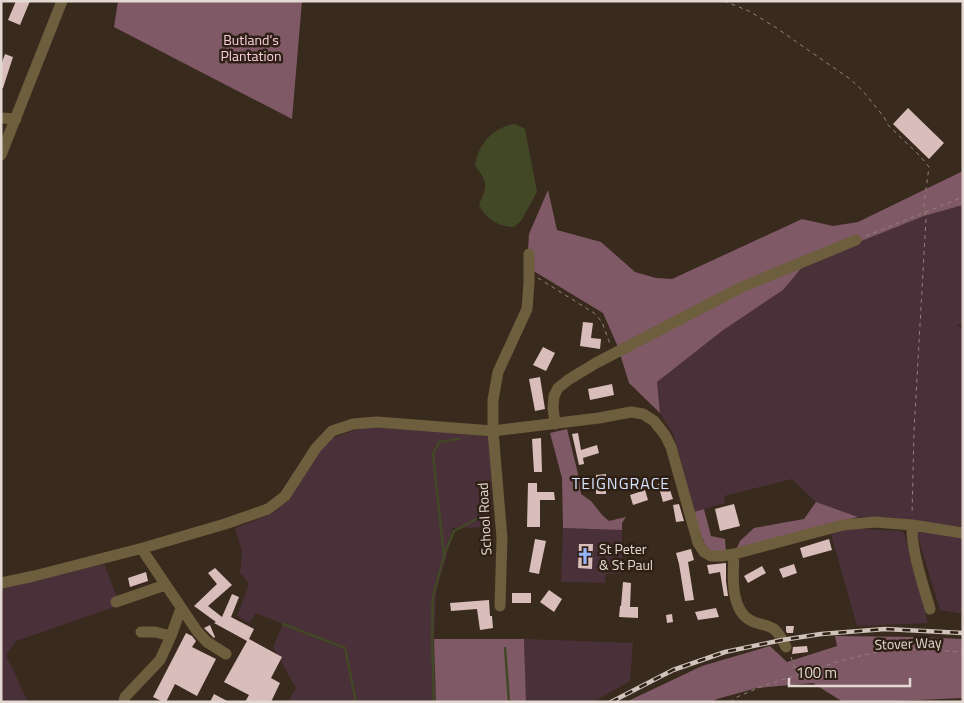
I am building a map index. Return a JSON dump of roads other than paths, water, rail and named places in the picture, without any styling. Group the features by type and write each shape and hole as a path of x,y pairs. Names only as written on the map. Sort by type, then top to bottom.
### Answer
{"street":[{"path":"1,155 62,1"},
{"path":"1,118 16,119"},
{"path":"555,424 554,396 558,388 568,380 613,354 742,287 856,240"},
{"name":"School Road","path":"500,606 502,538 493,430 493,400 498,372 527,309 529,254"},
{"path":"1,583 144,548 268,509 285,496 316,448 332,431 353,424 376,422 493,430 555,424 631,412 643,414 654,421 665,435 671,447 698,543 704,552 711,556 734,554 843,525 875,522 912,525 963,533"},
{"path":"912,525 911,537 930,609"},
{"path":"144,548 145,554 197,631 207,642 226,654"},
{"path":"734,554 733,581 737,606 742,615 750,621 776,630 786,647"},
{"path":"116,602 166,585"},
{"path":"124,702 125,697 160,660 181,608"},
{"path":"141,632 155,632 171,636"}],"waterway":[{"path":"434,702 433,596 444,556 433,454 439,442 459,439"},
{"path":"444,555 454,531 482,516"},
{"path":"283,624 345,648 356,702"},
{"path":"505,648 509,702"}],"railway":[{"path":"611,702 673,670 725,652 782,640 821,634 885,629 963,633"}],"place":[{"name":"St Peter & St Paul","path":"585,556"}],"district":[{"name":"TEIGNGRACE","path":"621,483"}],"park label":[{"name":"Butland's Plantation","path":"251,48"}]}
